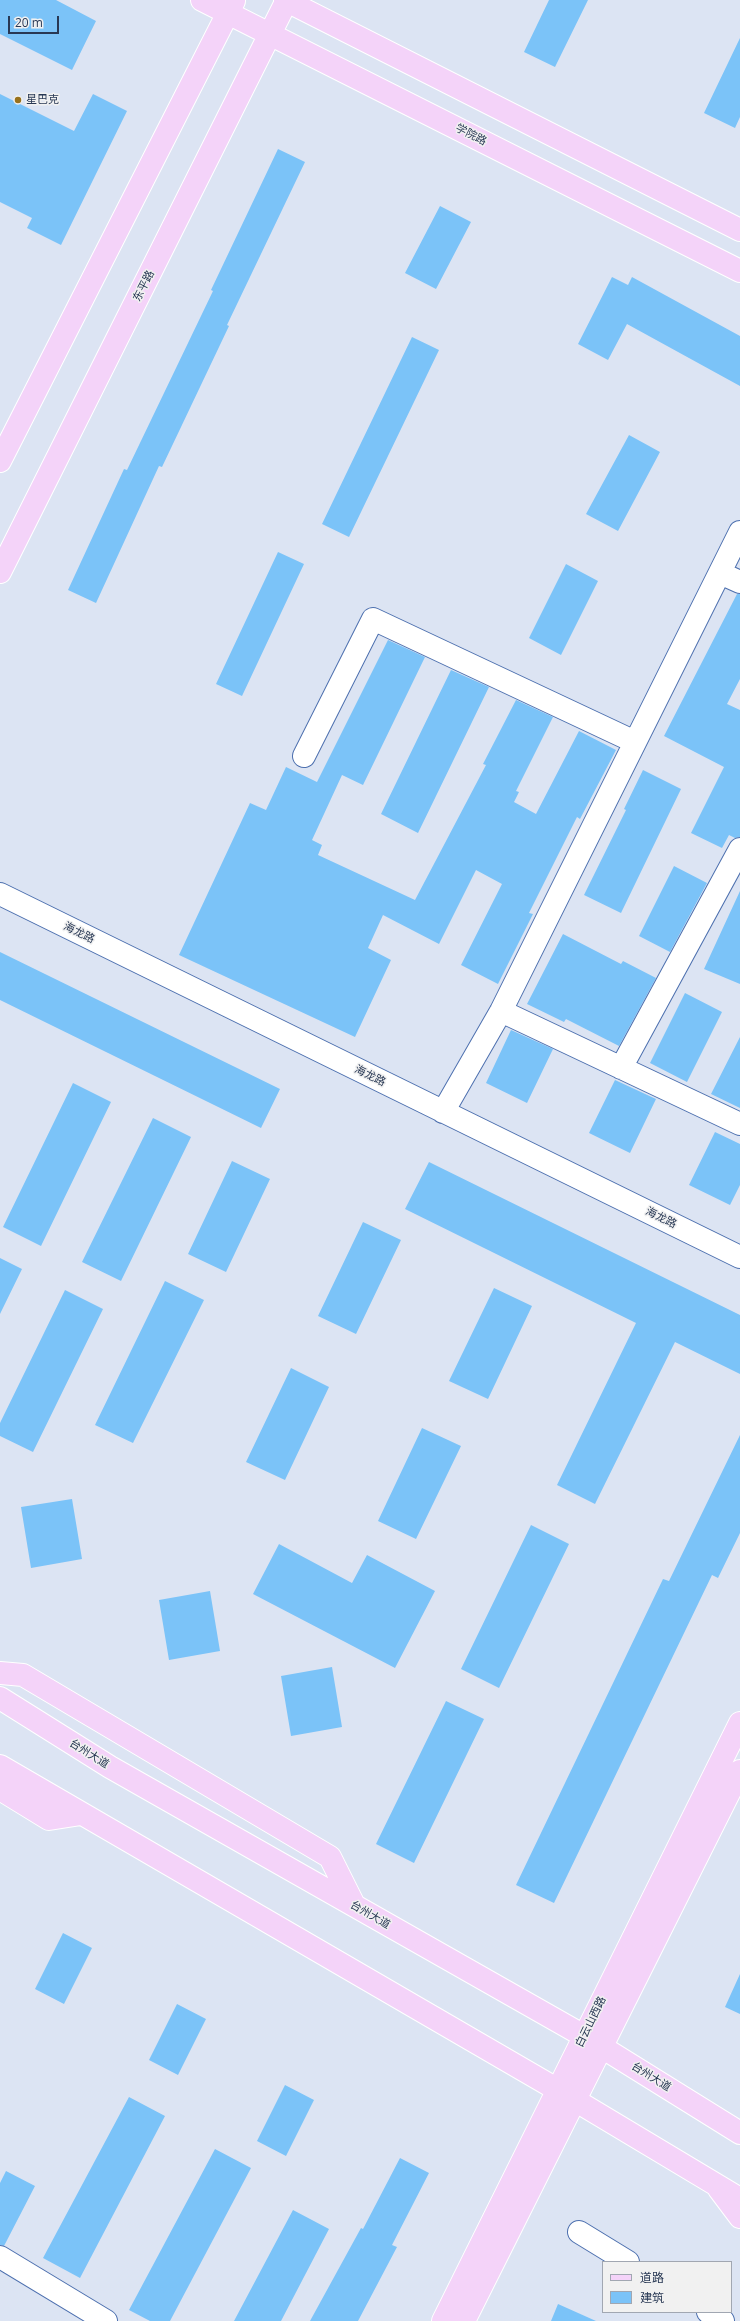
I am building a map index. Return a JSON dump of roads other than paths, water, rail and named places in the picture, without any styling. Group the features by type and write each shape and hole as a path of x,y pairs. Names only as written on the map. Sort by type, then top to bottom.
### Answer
{"main road":[{"name":"学院路","path":"202,0 231,7 271,33 740,271"},
{"path":"287,0 740,230"},
{"name":"东平路","path":"0,572 287,0"},
{"path":"0,461 231,7"},
{"path":"0,1673 23,1675 330,1857 354,1906"},
{"name":"台州大道","path":"0,1698 110,1767 593,2042 740,2133"},
{"name":"白云山西路","path":"593,2042 740,1722"},
{"path":"0,1766 566,2095 740,2198"},
{"name":"白云山西路","path":"443,2321 740,1771"},
{"path":"0,1789 49,1819 81,1814"},
{"name":"白云山西路","path":"464,2321 566,2095"},
{"path":"715,2184 740,2217"}],"street":[{"path":"443,1112 501,1011 740,532"},
{"path":"720,573 740,582"},
{"path":"304,756 373,619 635,742"},
{"path":"621,1068 740,849"},
{"name":"海龙路","path":"0,894 740,1257"},
{"path":"501,1011 740,1124"},
{"path":"579,2232 626,2261"},
{"path":"0,2257 106,2321"},
{"path":"710,2313 723,2321"}],"place":[{"name":"星巴克","path":"18,100"}]}
